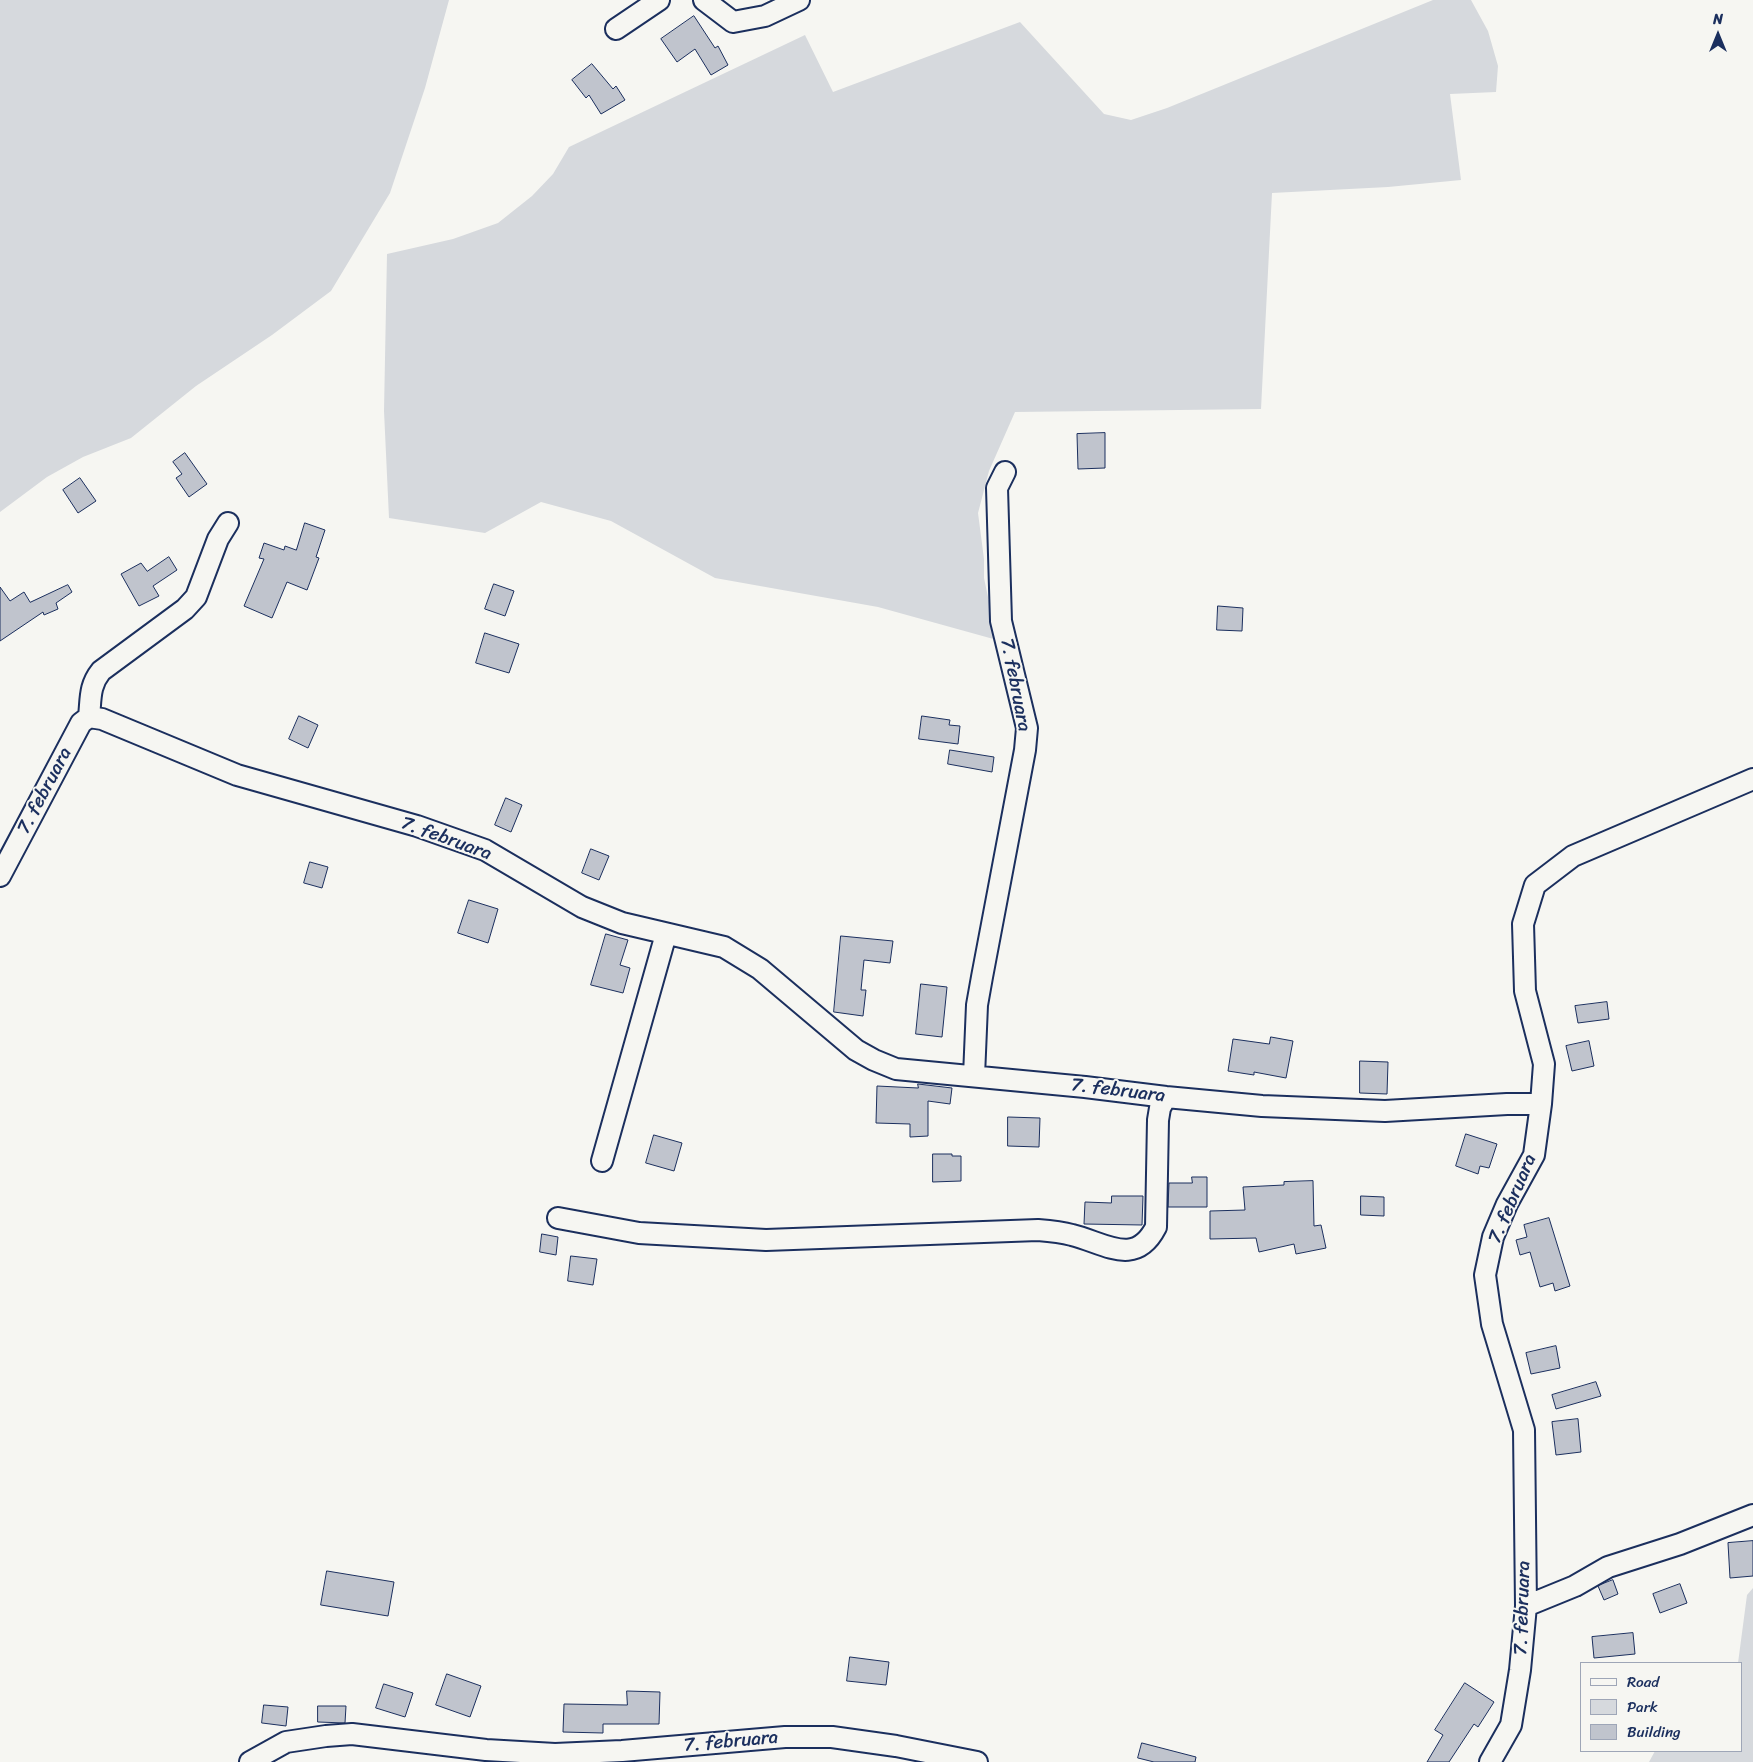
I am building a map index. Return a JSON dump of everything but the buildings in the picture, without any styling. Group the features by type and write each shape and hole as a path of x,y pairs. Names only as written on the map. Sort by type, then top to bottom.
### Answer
{"street":[{"path":"616,29 658,0"},
{"path":"704,0 733,22 765,16 799,0"},
{"name":"7. februara","path":"974,1076 977,1005 1025,750 1027,728 1001,621 997,488 1005,472"},
{"path":"89,717 92,686 97,677 102,671 185,609 196,596 218,539 228,523"},
{"name":"7. februara","path":"0,876 81,723 89,717 102,719 237,775 417,826 485,850 582,908 622,923 724,947 760,969 856,1050 896,1069 1085,1086 1166,1097 1262,1106 1385,1111 1507,1104 1541,1104 1534,1155 1507,1204 1493,1237 1485,1275 1492,1324 1524,1430 1526,1606 1520,1670 1510,1725 1490,1762"},
{"path":"1541,1104 1544,1064 1525,991 1523,924 1535,885 1573,856 1753,779"},
{"path":"602,1161 666,934"},
{"path":"558,1218 639,1233 766,1240 1038,1230 1074,1235 1106,1247 1135,1249 1143,1245 1152,1236 1156,1227 1158,1120 1160,1108 1166,1097"},
{"path":"1526,1606 1575,1586 1608,1567 1680,1544 1753,1515"},
{"name":"7. februara","path":"250,1762 272,1748 286,1742 352,1734 486,1750 555,1754 622,1751 785,1737 832,1737 896,1746 977,1762"}],"green space":[{"path":"0,0 449,0 425,88 390,193 331,291 272,335 196,386 131,438 83,457 47,477 0,512"},
{"path":"1433,0 1471,0 1488,31 1498,66 1496,92 1450,94 1461,180 1388,187 1272,193 1261,409 1015,412 989,471 978,513 984,559 984,578 997,640 878,607 715,578 611,521 541,502 485,533 389,518 384,411 387,254 453,239 498,223 532,196 553,174 569,147 805,35 833,92 1020,22 1104,114 1131,120 1167,108"},
{"path":"1753,1588 1753,1762 1649,1762 1654,1752 1743,1752 1743,1662 1738,1662 1747,1595"}]}
